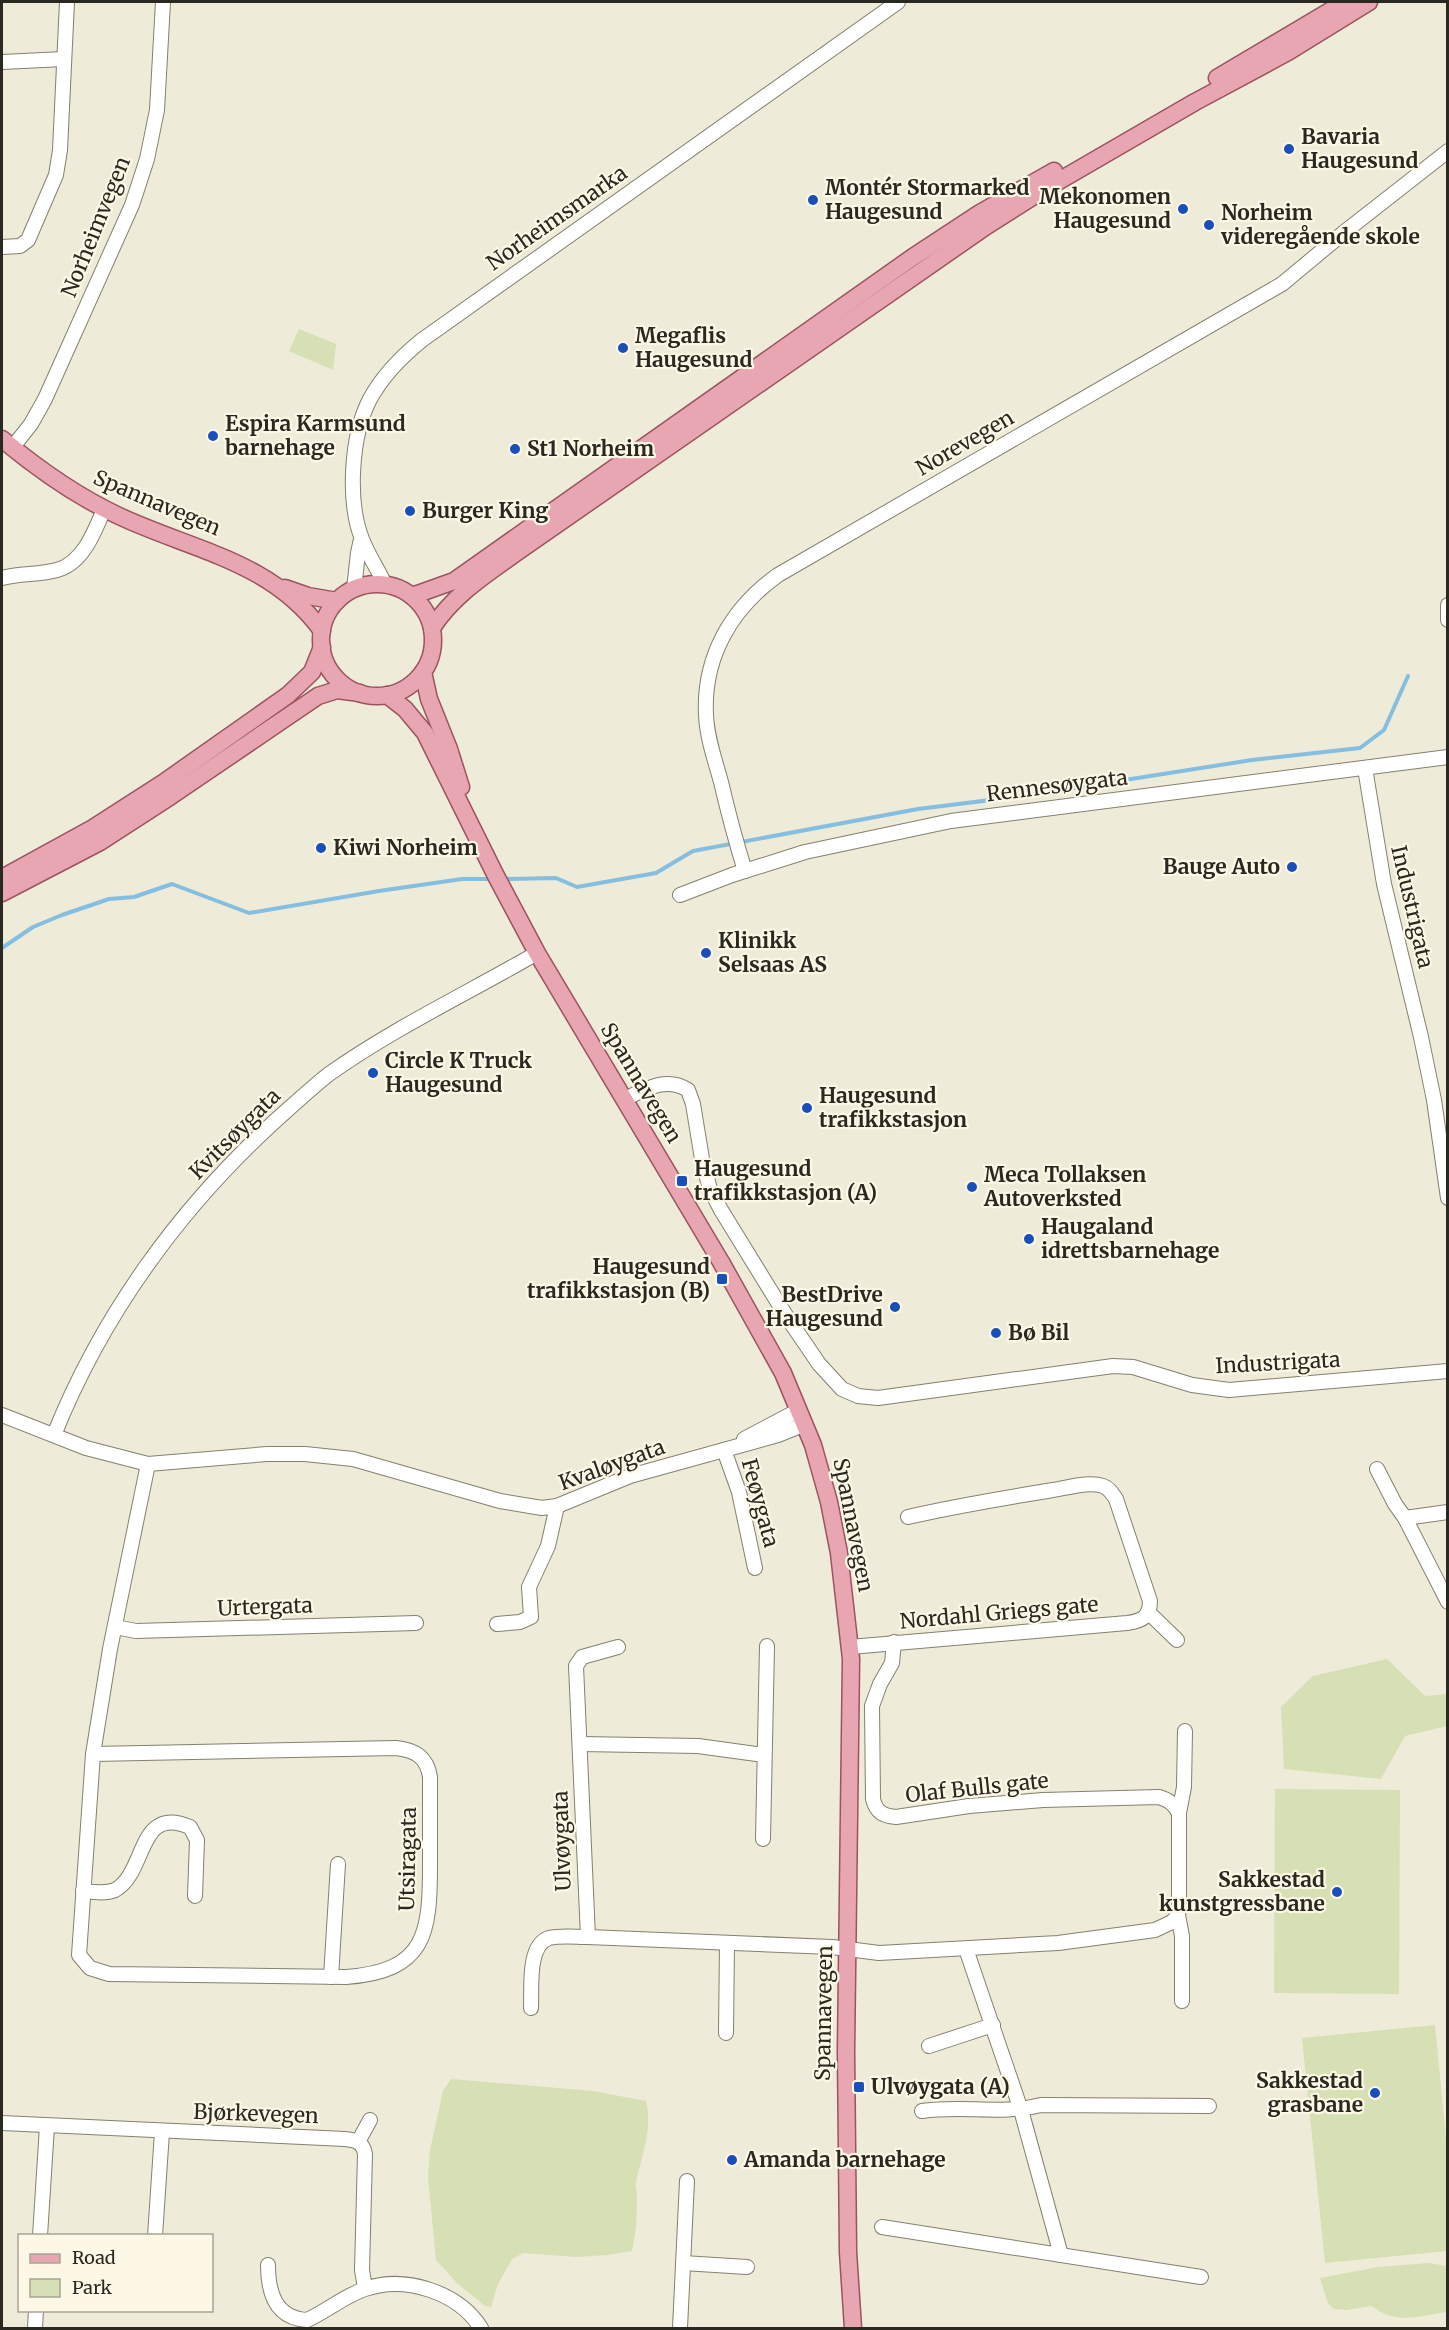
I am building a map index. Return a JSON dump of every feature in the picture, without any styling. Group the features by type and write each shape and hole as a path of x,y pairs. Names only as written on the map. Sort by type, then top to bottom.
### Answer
{"main road":[{"path":"411,596 444,584 462,574 913,257 980,213 1188,95 1345,2"},
{"path":"432,628 462,592 941,256 1045,189 1195,102 1288,52 1369,2"},
{"name":"Spannavegen","path":"7,443 39,469 104,509 142,526 223,556 270,581 308,596 337,602"},
{"name":"Spannavegen","path":"270,581 299,604 322,639"},
{"path":"2,878 93,828 163,783 288,695 312,672 330,610 354,589 369,584 404,590 425,610 432,628 431,656 423,672 403,689 387,695 337,690 318,696 100,842 2,892"},
{"path":"322,639 328,667 334,676 360,693"},
{"path":"423,672 429,699 466,800 469,819"},
{"path":"387,695 416,720 469,819"},
{"name":"Spannavegen","path":"469,819 537,953 722,1262 783,1373 802,1417 823,1479 835,1530 846,1600 850,1647 846,2156 848,2252 854,2328"}],"street":[{"path":"2,247 16,247 28,240 56,175 60,150 67,2"},
{"name":"Norheimvegen","path":"7,443 31,424 45,399 132,205 147,159 157,110 160,2"},
{"name":"Norheimsmarka","path":"385,585 362,539 353,485 356,446 370,399 400,358 422,340 898,2"},
{"path":"2,62 64,59"},
{"name":"Norevegen","path":"745,871 708,734 706,700 708,675 721,639 733,618 754,593 778,575 1282,284 1347,230 1445,160"},
{"path":"2,578 21,573 58,570 68,565 88,543 104,509"},
{"name":"Norheimsmarka","path":"354,589 362,539"},
{"path":"1448,605 1448,620"},
{"name":"Rennesøygata","path":"680,895 805,852 880,834 951,821 1448,757"},
{"name":"Industrigata","path":"1365,768 1384,884 1430,1079 1448,1198"},
{"name":"Kvitsøygata","path":"54,1435 80,1376 126,1295 202,1195 259,1136 307,1092 363,1051 537,953"},
{"name":"Industrigata","path":"625,1099 660,1084 673,1084 688,1090 693,1104 706,1175 721,1209 785,1314 819,1364 842,1389 858,1396 878,1398 1113,1366 1133,1367 1192,1385 1229,1390 1448,1371"},
{"path":"2,1415 86,1448 148,1464 267,1454 330,1455 500,1502 534,1507 557,1506"},
{"name":"Kvaløygata","path":"497,1623 519,1622 531,1617 529,1587 548,1546 557,1506 630,1476 724,1450 802,1417"},
{"name":"Feøygata","path":"724,1450 739,1492 755,1568"},
{"name":"Utsiragata","path":"93,1754 396,1748 417,1753 424,1759 430,1777 430,1903 426,1931 410,1955 389,1969 368,1975 331,1977 119,1975 98,1972 90,1968 79,1954 93,1754 115,1627 148,1464"},
{"path":"1377,1469 1448,1602"},
{"path":"908,1517 1021,1495 1085,1486 1104,1486 1116,1499 1121,1513 1150,1601 1148,1612 1177,1640"},
{"path":"1405,1518 1448,1512"},
{"name":"Nordahl Griegs gate","path":"850,1647 1140,1622 1148,1612"},
{"name":"Urtergata","path":"115,1627 136,1631 416,1623"},
{"name":"Olaf Bulls gate","path":"894,1642 892,1663 880,1684 872,1707 873,1799 875,1808 880,1813 896,1817 969,1806 1043,1800 1158,1797 1175,1805 1179,1813"},
{"path":"763,1839 767,1646"},
{"name":"Ulvøygata","path":"588,1936 576,1666 582,1657 618,1647"},
{"path":"1182,2001 1182,1936 1178,1915 1179,1813 1184,1787 1185,1731"},
{"path":"580,1744 698,1746 764,1755"},
{"path":"82,1891 108,1892 123,1883 150,1833 162,1823 172,1822 190,1827 195,1833 197,1840 195,1896"},
{"path":"331,1977 338,1864"},
{"path":"531,2008 534,1953 537,1947 550,1938 588,1936 832,1947 879,1953 1058,1943 1155,1930 1164,1927 1178,1915"},
{"path":"726,2033 727,1943"},
{"path":"966,1949 1021,2110 1061,2254"},
{"path":"929,2046 993,2025"},
{"path":"922,2111 940,2108 1021,2110 1041,2105 1209,2106"},
{"path":"365,2288 363,2270 365,2154 364,2146 358,2142 370,2120"},
{"name":"Bjørkevegen","path":"2,2123 345,2139 358,2142"},
{"path":"40,2234 47,2126"},
{"path":"155,2234 162,2132"},
{"path":"680,2328 687,2181"},
{"path":"882,2228 1202,2277"},
{"path":"683,2263 747,2267"},
{"path":"268,2265 268,2281 274,2302 298,2320 307,2320 365,2288 399,2285 433,2292 450,2299 464,2309 481,2328"},
{"path":"35,2328 36,2312"}],"green space":[{"path":"299,329 336,344 333,370 289,351"},
{"path":"1387,1659 1425,1696 1447,1694 1447,1726 1405,1736 1381,1779 1284,1769 1281,1707 1313,1676"},
{"name":"Sakkestad kunstgressbane","path":"1275,1789 1400,1790 1399,1994 1274,1993"},
{"name":"Sakkestad grasbane","path":"1435,2025 1447,2149 1447,2251 1325,2263 1302,2038"},
{"path":"451,2079 593,2091 646,2101 648,2122 646,2142 636,2184 636,2217 632,2251 576,2257 523,2253 512,2259 498,2284 491,2307 485,2306 457,2283 436,2260 428,2178 430,2150 443,2091"},
{"path":"1429,2263 1447,2266 1447,2312 1408,2318 1389,2316 1372,2306 1346,2310 1334,2309 1328,2303 1320,2278 1378,2267"}],"waterway":[{"path":"503,879 556,878 577,887 656,873 693,851 918,809 1023,796 1252,760 1360,748 1384,730 1408,676"},
{"path":"2,948 33,927 62,915 109,899 134,897 172,884 249,913 462,879 492,879"}],"place":[{"name":"Bavaria Haugesund","path":"1289,149"},
{"name":"Montér Stormarked Haugesund","path":"813,200"},
{"name":"Mekonomen Haugesund","path":"1183,209"},
{"name":"Norheim videregående skole","path":"1209,225"},
{"name":"Megaflis Haugesund","path":"623,348"},
{"name":"Espira Karmsund barnehage","path":"213,436"},
{"name":"St1 Norheim","path":"515,449"},
{"name":"Burger King","path":"410,511"},
{"name":"Kiwi Norheim","path":"321,848"},
{"name":"Bauge Auto","path":"1292,867"},
{"name":"Klinikk Selsaas AS","path":"706,953"},
{"name":"Circle K Truck Haugesund","path":"373,1073"},
{"name":"Haugesund trafikkstasjon","path":"807,1108"},
{"name":"Haugesund trafikkstasjon (A)","path":"682,1181"},
{"name":"Meca Tollaksen Autoverksted","path":"972,1187"},
{"name":"Haugaland idrettsbarnehage","path":"1029,1239"},
{"name":"Haugesund trafikkstasjon (B)","path":"722,1279"},
{"name":"BestDrive Haugesund","path":"895,1307"},
{"name":"Bø Bil","path":"996,1333"},
{"name":"Sakkestad kunstgressbane","path":"1337,1892"},
{"name":"Ulvøygata (A)","path":"859,2087"},
{"name":"Sakkestad grasbane","path":"1375,2093"},
{"name":"Amanda barnehage","path":"732,2160"}]}
